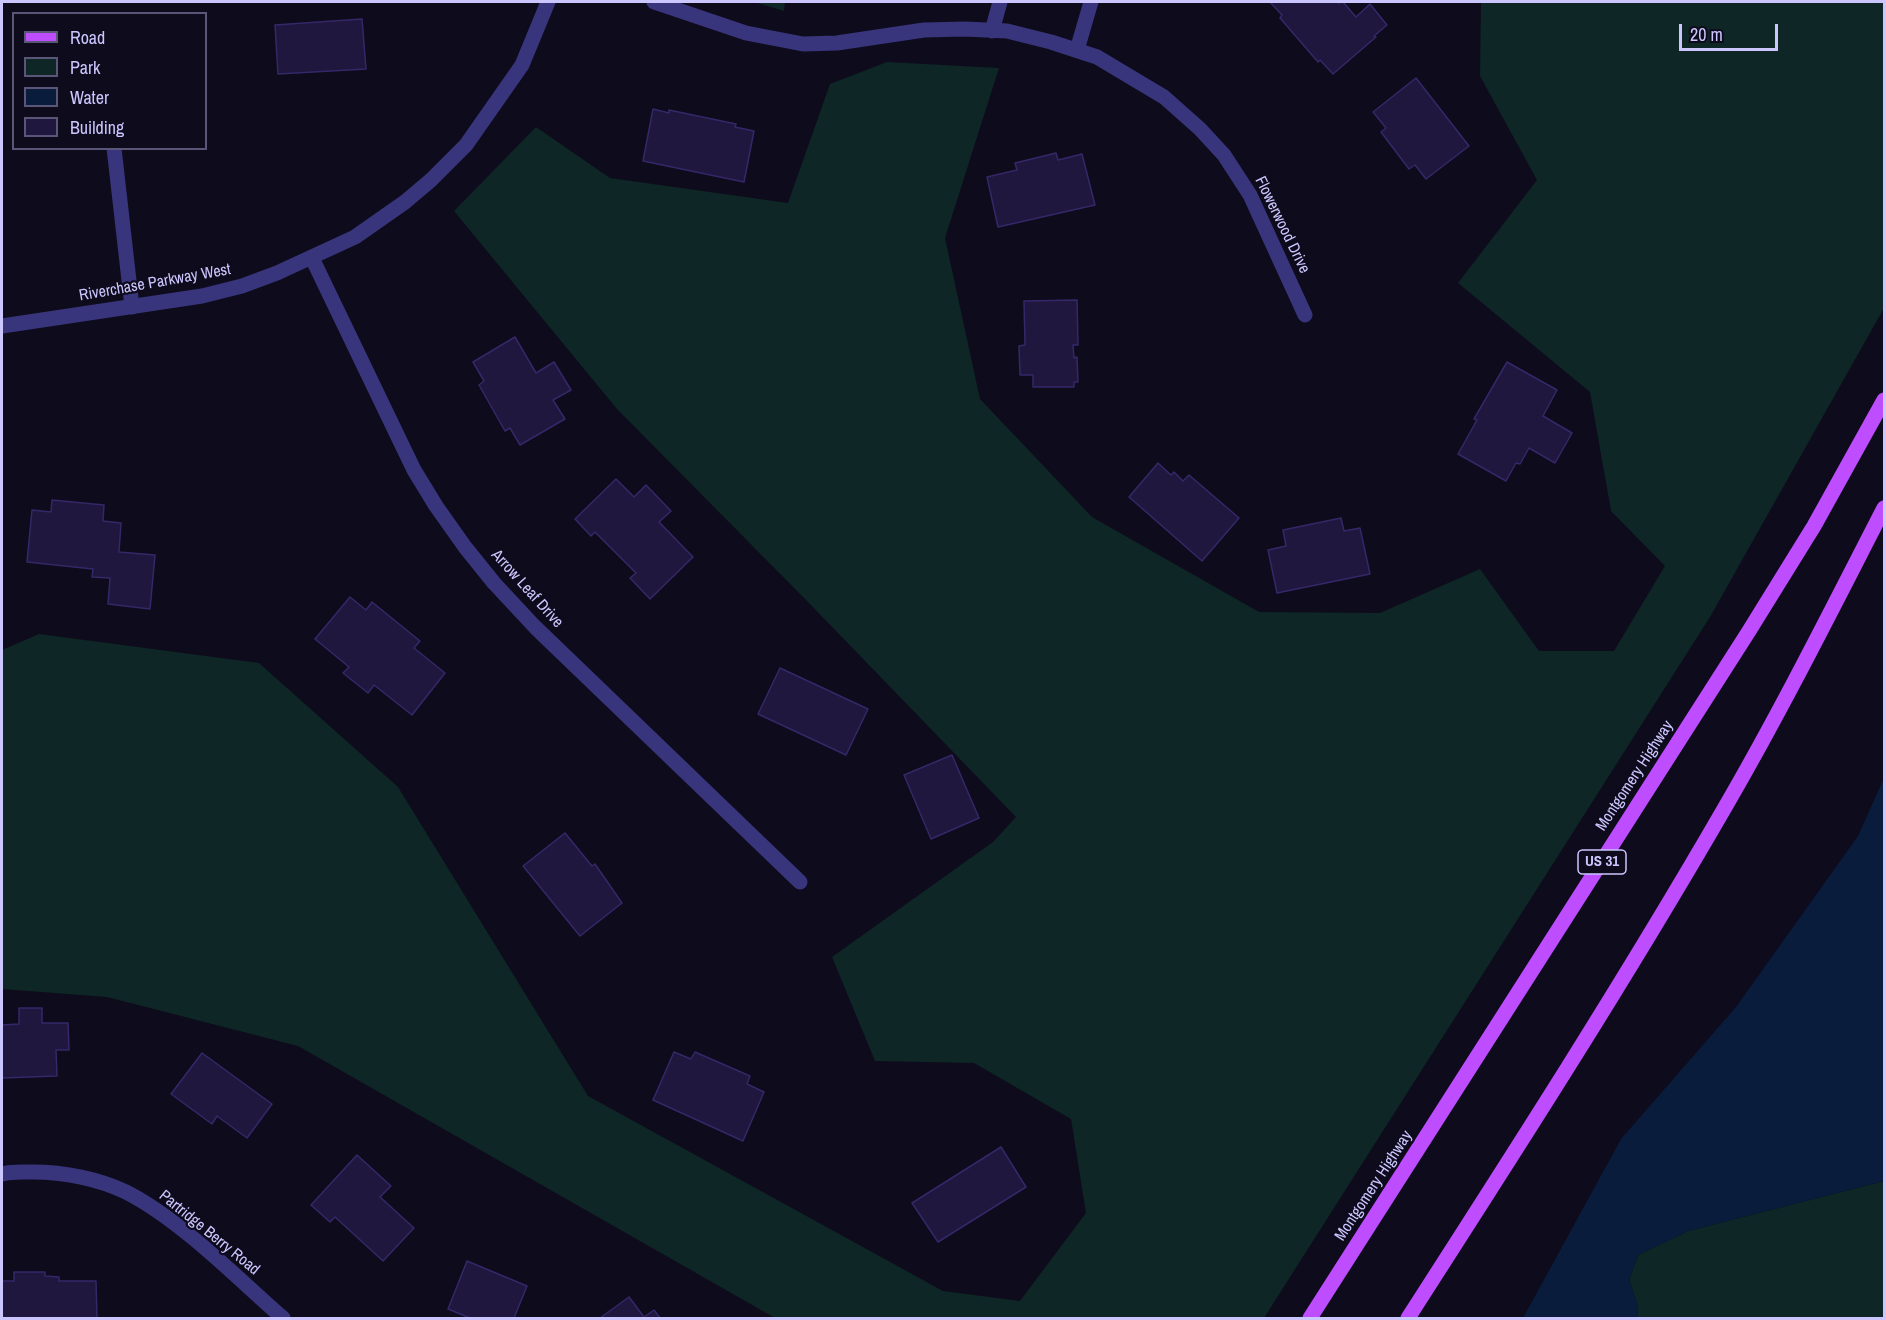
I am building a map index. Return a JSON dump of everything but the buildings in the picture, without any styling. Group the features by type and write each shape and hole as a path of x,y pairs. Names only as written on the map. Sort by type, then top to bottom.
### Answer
{"main road":[{"name":"Montgomery Highway","path":"1310,1318 1749,631 1814,526 1884,400"},
{"path":"1408,1318 1634,961 1725,807 1788,693 1884,508"}],"street":[{"name":"Riverchase Parkway West","path":"2,326 202,296 242,286 312,258 355,237 405,202 466,145 522,65 548,2"},
{"name":"Flowerwood Drive","path":"654,2 746,33 803,44 837,43 924,30 965,29 1007,31 1097,57 1164,97 1200,129 1224,155 1250,195 1305,315"},
{"path":"992,31 1000,2"},
{"path":"1077,50 1091,2"},
{"path":"114,150 132,307"},
{"name":"Arrow Leaf Drive","path":"312,258 414,470 465,547 534,627 800,882"},
{"name":"Partridge Berry Road","path":"2,1174 53,1172 106,1184 128,1193 176,1225 283,1318"}],"green space":[{"path":"754,2 785,2 784,11"},
{"path":"1481,2 1884,2 1884,308 1710,617 1264,1318 775,1318 298,1046 107,997 2,989 2,650 39,634 259,663 398,787 588,1096 943,1291 1020,1301 1086,1213 1071,1119 974,1063 875,1061 832,957 993,842 1016,817 617,409 454,211 536,127 610,178 788,203 830,84 887,62 999,68 945,238 980,399 1092,517 1259,612 1380,613 1480,569 1539,651 1614,651 1665,566 1611,511 1590,392 1458,283 1537,180 1480,76"},
{"path":"1884,1181 1884,1318 1637,1318 1638,1306 1629,1280 1638,1255 1688,1231"}],"water":[{"path":"1884,778 1884,1181 1688,1231 1638,1255 1629,1280 1638,1306 1637,1318 1523,1318 1621,1139 1736,1007 1858,836"}]}
